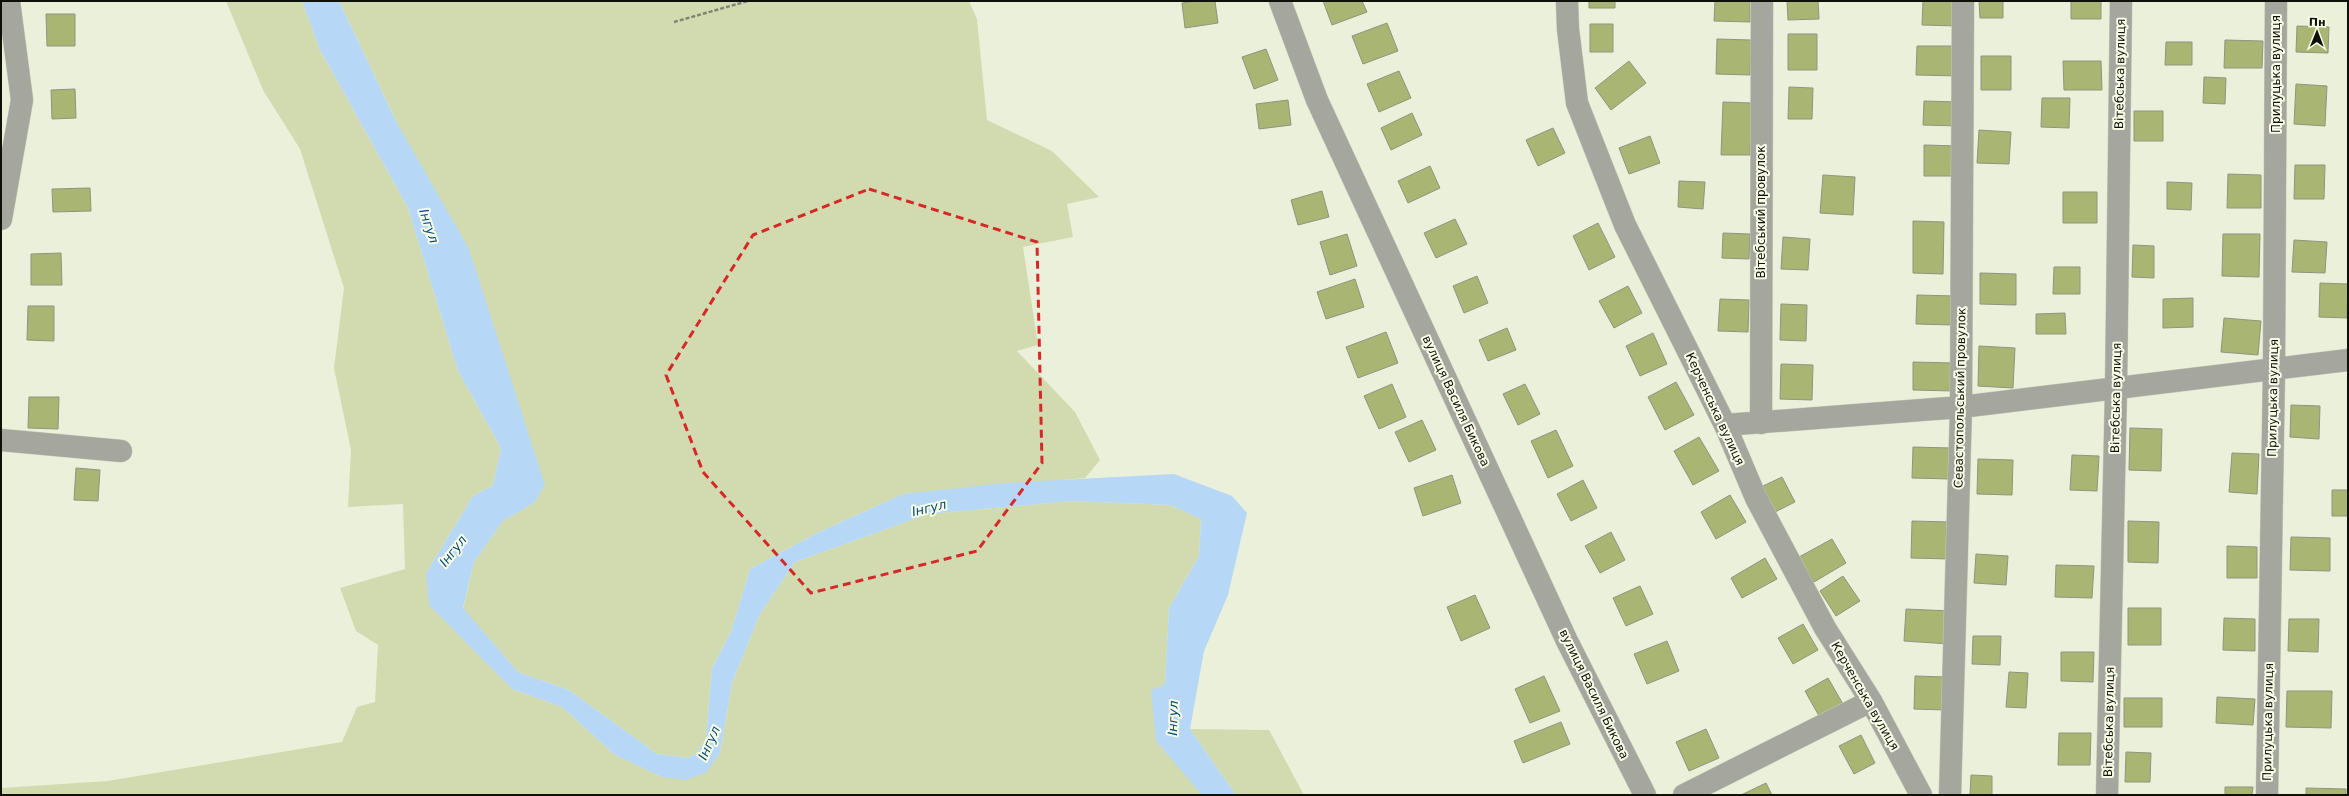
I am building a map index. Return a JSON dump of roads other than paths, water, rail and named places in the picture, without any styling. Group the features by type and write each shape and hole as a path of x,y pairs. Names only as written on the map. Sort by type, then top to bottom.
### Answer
{"street":[{"path":"1,219 22,100 9,1"},
{"name":"вулиця Василя Бикова","path":"1280,1 1317,100 1567,641 1645,795"},
{"name":"Керченська вулиця","path":"1567,1 1568,29 1577,102 1625,225 1725,425 1756,498 1825,628 1871,701 1922,795"},
{"name":"Вітебський провулок","path":"1761,423 1762,1"},
{"name":"Севастопольський провулок","path":"1950,795 1961,407 1963,1"},
{"name":"Вітебська вулиця","path":"2107,795 2116,390 2121,1"},
{"name":"Прилуцька вулиця","path":"2267,795 2274,370 2276,1"},
{"path":"1725,425 1961,407 2116,390 2348,360"},
{"path":"1,440 121,451"},
{"path":"1684,795 1871,701"}],"water":[{"name":"Інгул","path":"302,1 339,1 397,123 469,249 545,485 534,503 503,521 474,562 463,608 518,672 569,690 657,754 687,758 696,754 706,739 712,668 731,632 750,569 815,534 903,494 1004,483 1174,474 1232,496 1247,513 1228,595 1204,651 1190,729 1236,795 1202,795 1156,741 1151,690 1165,684 1169,608 1199,556 1201,519 1170,505 1071,501 928,514 795,562 760,614 732,683 720,753 707,772 686,780 662,777 615,755 562,707 512,689 429,605 426,573 473,496 493,485 501,448 458,371 408,208 320,50"}]}
